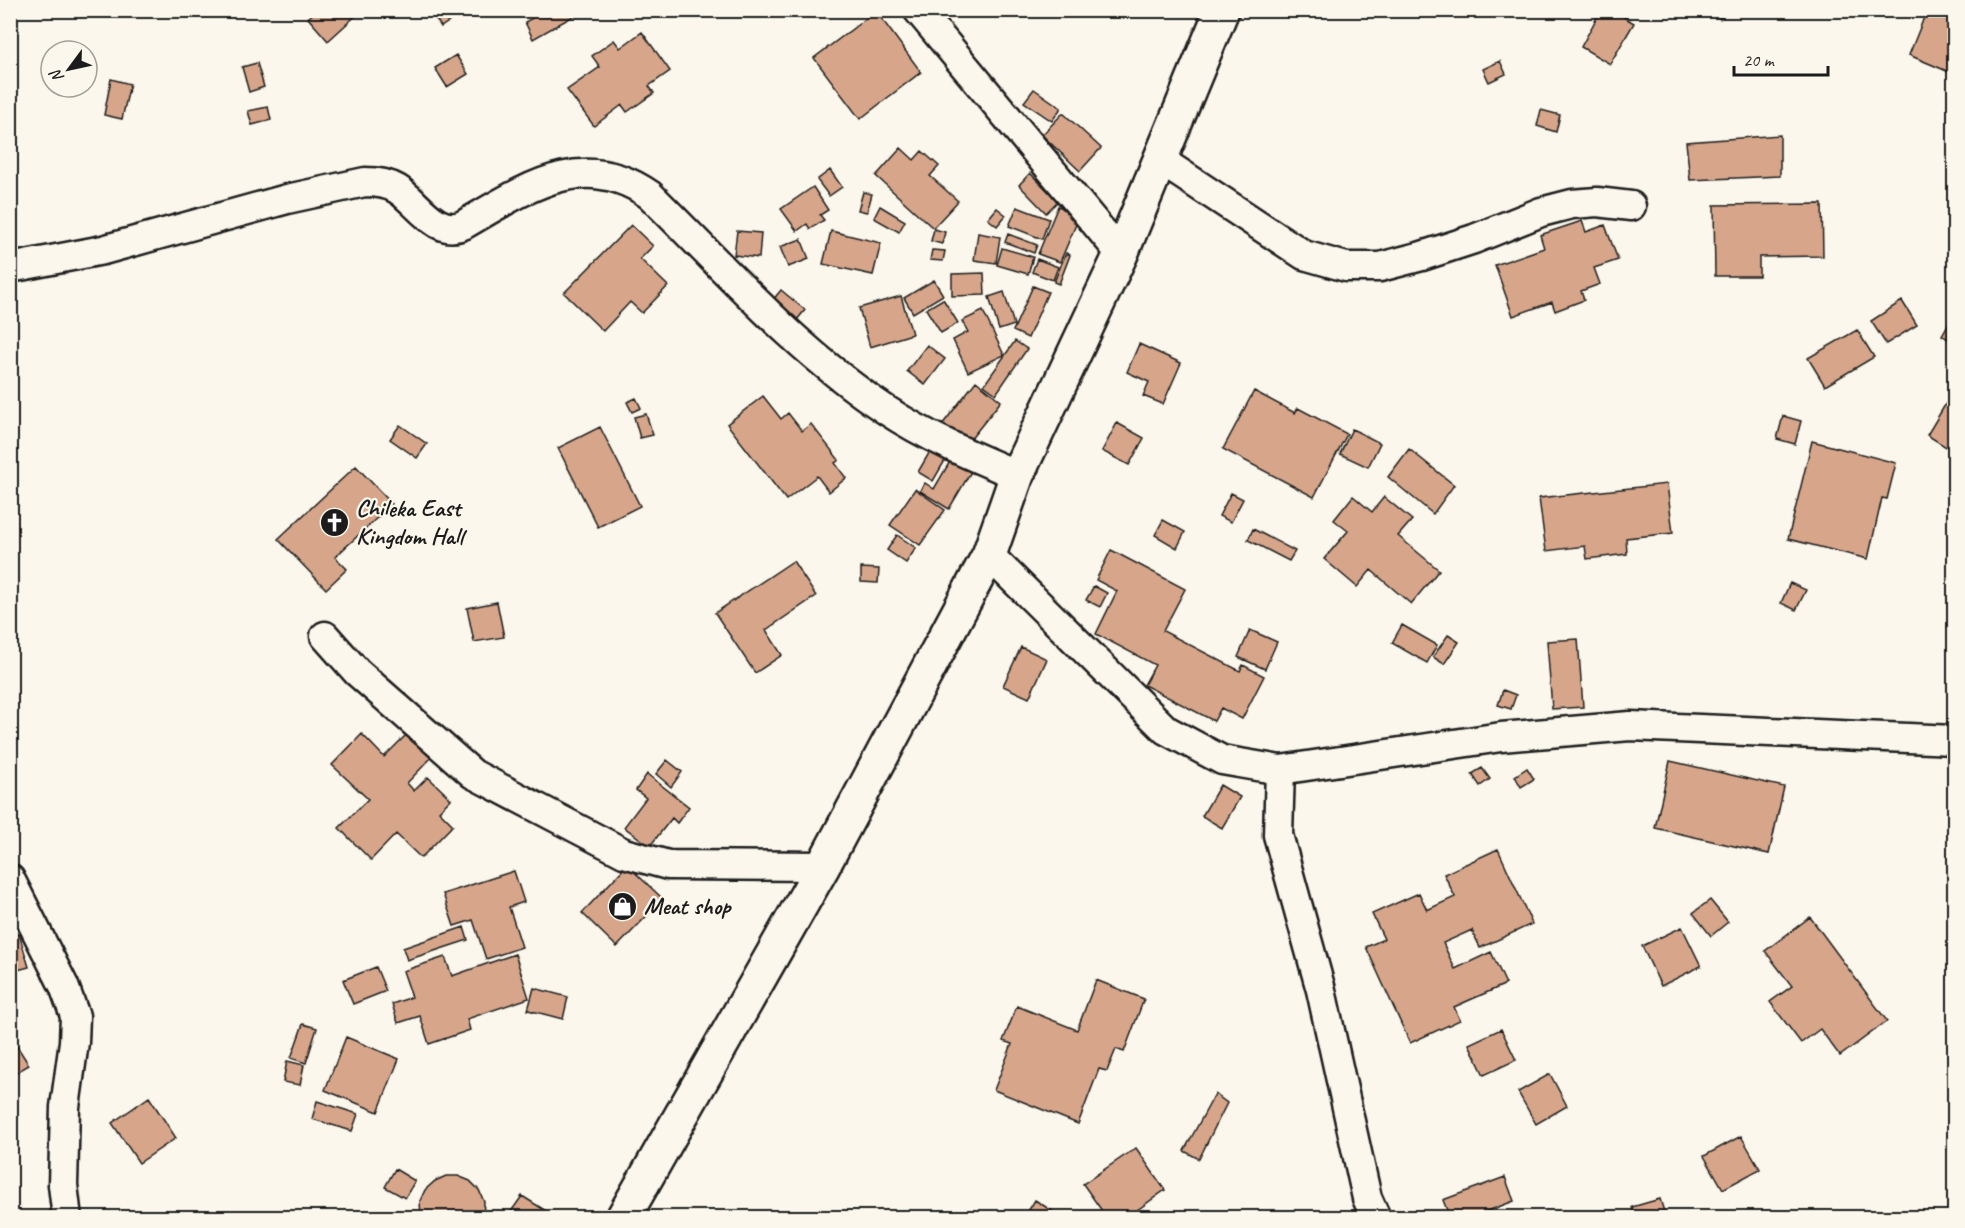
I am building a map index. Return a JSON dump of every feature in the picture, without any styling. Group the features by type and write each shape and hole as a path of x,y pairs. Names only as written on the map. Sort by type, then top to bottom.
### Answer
{"main road":[{"path":"623,1218 823,866 989,555 1017,475 1121,254 1222,10"}],"street":[{"path":"918,10 1121,254"},
{"path":"1160,160 1304,255 1346,267 1380,267 1422,256 1474,239 1541,212 1572,204 1597,201 1631,206"},
{"path":"10,268 103,250 287,199 365,182 377,182 397,189 440,225 450,229 462,225 549,179 576,174 608,175 630,183 650,195 774,320 887,410 943,442 1017,475"},
{"path":"989,555 1166,730 1222,760 1280,770 1502,737 1630,726 1954,740"},
{"path":"325,636 357,672 473,774 624,853 668,865 823,866"},
{"path":"1280,770 1278,835 1321,990 1367,1198 1376,1218"},
{"path":"10,879 64,986 75,1016 74,1042 64,1107 63,1185 67,1218"}],"building":[{"path":"317,10 362,10 328,41 308,18"},
{"path":"430,10 457,10 460,14 441,27"},
{"path":"533,10 584,10 533,39 525,22 536,16"},
{"path":"1601,10 1612,10 1634,23 1610,64 1581,47"},
{"path":"1708,10 1725,10 1720,19"},
{"path":"1927,10 1954,10 1954,74 1909,55"},
{"path":"876,11 921,72 860,119 814,58"},
{"path":"642,32 670,71 649,86 654,93 627,112 622,105 594,126 567,90 600,67 592,56 614,40 620,48"},
{"path":"456,55 468,74 447,87 435,68"},
{"path":"1500,61 1506,74 1489,82 1483,69"},
{"path":"257,63 264,87 249,92 242,67"},
{"path":"111,79 130,84 122,119 104,115"},
{"path":"1034,89 1061,108 1052,121 1024,102"},
{"path":"268,107 271,120 252,125 248,111"},
{"path":"1541,110 1560,115 1556,132 1537,126"},
{"path":"1063,113 1101,148 1080,171 1042,135"},
{"path":"1780,135 1780,176 1690,180 1686,142"},
{"path":"901,148 914,160 922,151 939,166 930,176 958,201 933,228 876,176"},
{"path":"830,170 842,187 829,196 817,180"},
{"path":"1030,173 1058,201 1046,213 1019,185"},
{"path":"813,187 828,210 820,215 824,220 810,229 807,224 797,231 781,209"},
{"path":"863,192 872,194 867,212 858,210"},
{"path":"1822,204 1823,256 1759,257 1759,276 1715,276 1714,205"},
{"path":"880,206 905,221 899,232 874,218"},
{"path":"1058,206 1080,215 1060,262 1038,254"},
{"path":"1017,207 1049,219 1042,239 1009,226"},
{"path":"997,208 1006,215 997,226 988,219"},
{"path":"1582,221 1586,232 1605,225 1618,260 1594,268 1600,284 1581,291 1584,300 1555,311 1552,302 1513,316 1495,265 1544,248 1540,235"},
{"path":"631,225 653,246 640,259 668,286 642,313 630,302 603,331 564,293"},
{"path":"934,229 945,232 942,244 931,241"},
{"path":"737,231 761,233 759,258 734,255"},
{"path":"831,231 881,243 873,275 823,264"},
{"path":"978,233 1000,237 996,263 974,260"},
{"path":"1008,234 1037,245 1034,253 1005,242"},
{"path":"801,239 809,259 788,267 780,247"},
{"path":"1002,248 1033,257 1028,274 997,265"},
{"path":"932,250 945,251 943,261 930,260"},
{"path":"1066,253 1070,255 1059,284 1054,282"},
{"path":"1037,259 1058,267 1053,280 1032,272"},
{"path":"984,273 985,295 952,296 952,274"},
{"path":"934,280 943,295 913,313 904,298"},
{"path":"1033,286 1048,292 1028,338 1013,331"},
{"path":"781,290 805,310 792,326 768,306"},
{"path":"1004,292 1014,325 999,330 989,297"},
{"path":"901,296 912,334 870,347 859,308"},
{"path":"943,299 958,323 941,333 926,309"},
{"path":"1902,301 1917,325 1886,344 1871,321"},
{"path":"983,311 1004,355 968,372 953,340 968,332 962,321"},
{"path":"1954,314 1954,343 1942,335"},
{"path":"1857,330 1874,357 1825,386 1808,358"},
{"path":"1015,341 1027,349 996,394 984,385"},
{"path":"1139,344 1181,363 1163,404 1143,396 1149,382 1127,372"},
{"path":"927,345 945,359 925,385 907,371"},
{"path":"976,381 1001,401 966,445 942,425"},
{"path":"1954,390 1954,452 1927,435"},
{"path":"1254,391 1295,413 1298,408 1347,434 1314,497 1223,449"},
{"path":"763,396 781,419 788,413 802,431 811,424 839,460 835,463 846,478 829,492 817,476 786,500 727,424"},
{"path":"636,398 641,408 632,412 627,402"},
{"path":"646,414 653,435 640,438 634,417"},
{"path":"1783,416 1801,421 1795,444 1777,439"},
{"path":"1117,423 1144,438 1129,465 1102,451"},
{"path":"400,425 427,444 417,458 390,439"},
{"path":"600,427 640,506 598,527 558,448"},
{"path":"1352,429 1380,443 1368,467 1340,454"},
{"path":"1812,441 1896,463 1887,499 1882,498 1868,559 1788,539"},
{"path":"932,448 947,457 933,481 918,472"},
{"path":"1409,449 1454,485 1433,514 1388,477"},
{"path":"952,458 972,470 949,509 920,491 925,483 934,489"},
{"name":"Chileka East Kingdom Hall","path":"356,466 392,504 335,557 347,569 326,589 278,539"},
{"path":"1667,484 1673,533 1626,538 1627,554 1587,559 1585,546 1546,551 1539,498"},
{"path":"915,489 945,510 920,545 890,525"},
{"path":"1231,493 1243,499 1231,522 1219,516"},
{"path":"1353,496 1372,512 1384,497 1412,520 1398,536 1439,570 1411,604 1371,570 1357,587 1324,559 1348,531 1334,520"},
{"path":"1163,520 1185,532 1177,548 1155,535"},
{"path":"1253,529 1295,551 1289,561 1248,540"},
{"path":"897,535 916,548 906,563 887,550"},
{"path":"1111,550 1185,589 1163,631 1240,671 1243,665 1264,676 1242,719 1221,708 1214,721 1144,685 1155,665 1096,634 1117,591 1096,580"},
{"path":"793,561 816,596 766,630 782,655 755,673 715,613"},
{"path":"861,568 879,569 878,583 861,582"},
{"path":"1790,583 1806,590 1796,610 1781,603"},
{"path":"1094,586 1107,593 1100,607 1086,600"},
{"path":"497,602 504,637 474,642 467,608"},
{"path":"1402,625 1437,645 1427,663 1392,643"},
{"path":"1250,630 1277,642 1265,669 1238,657"},
{"path":"1448,635 1459,642 1444,664 1433,657"},
{"path":"1578,639 1583,707 1552,709 1547,641"},
{"path":"1021,647 1047,659 1029,698 1003,686"},
{"path":"1503,690 1516,695 1511,709 1498,705"},
{"path":"362,734 384,757 407,734 431,758 407,783 414,791 428,777 451,799 439,811 453,825 421,858 396,834 371,860 339,828 368,799 332,765"},
{"path":"667,760 682,772 671,787 656,774"},
{"path":"1670,761 1784,787 1769,854 1655,828"},
{"path":"1482,768 1490,779 1480,786 1472,774"},
{"path":"1527,768 1534,779 1521,787 1515,776"},
{"path":"647,774 689,807 677,823 672,818 650,846 624,827 646,798 636,790"},
{"path":"1220,785 1240,797 1222,828 1202,816"},
{"path":"1498,849 1532,924 1480,948 1472,930 1443,943 1455,969 1491,952 1506,984 1454,1007 1460,1020 1410,1043 1366,947 1384,939 1372,914 1419,893 1427,910 1455,897 1444,874"},
{"name":"Meat shop","path":"627,865 663,899 617,947 582,913"},
{"path":"514,871 524,902 509,907 522,947 486,959 473,920 454,926 443,894"},
{"path":"1710,900 1728,922 1711,936 1693,913"},
{"path":"1810,917 1887,1021 1840,1056 1820,1029 1801,1043 1770,1002 1792,986 1765,951"},
{"path":"464,927 468,940 407,960 403,948"},
{"path":"1682,927 1701,966 1661,986 1642,946"},
{"path":"19,934 29,967 10,972 10,937"},
{"path":"515,954 529,998 467,1019 470,1030 429,1044 420,1016 398,1023 392,1004 412,997 403,971 445,957 452,976"},
{"path":"376,967 386,991 353,1004 343,980"},
{"path":"1096,980 1144,999 1124,1052 1116,1049 1107,1071 1099,1069 1078,1124 994,1090 1012,1044 1003,1041 1017,1006 1077,1030"},
{"path":"534,988 568,997 563,1019 528,1010"},
{"path":"303,1024 317,1028 306,1063 291,1058"},
{"path":"1501,1029 1516,1060 1484,1075 1469,1044"},
{"path":"10,1035 29,1065 10,1076"},
{"path":"346,1037 399,1059 378,1112 325,1090"},
{"path":"287,1061 304,1065 300,1085 283,1082"},
{"path":"1550,1074 1567,1106 1536,1124 1518,1092"},
{"path":"1215,1094 1227,1103 1199,1159 1184,1151"},
{"path":"149,1097 176,1138 139,1163 112,1123"},
{"path":"317,1101 358,1114 352,1131 312,1119"},
{"path":"1741,1136 1760,1169 1723,1189 1704,1156"},
{"path":"1136,1148 1165,1190 1126,1218 1107,1218 1083,1184"},
{"path":"395,1169 415,1181 405,1198 385,1187"},
{"path":"446,1176 458,1176 470,1181 479,1190 484,1202 483,1218 421,1218 420,1201 425,1190 435,1181"},
{"path":"1505,1177 1514,1201 1469,1218 1450,1218 1443,1200"},
{"path":"522,1196 551,1214 549,1218 518,1218 510,1213"},
{"path":"1660,1199 1666,1218 1635,1218 1632,1207"},
{"path":"1035,1200 1063,1218 1024,1218"}],"place":[{"name":"Chileka East Kingdom Hall","path":"335,522"},
{"name":"Meat shop","path":"623,906"}]}
